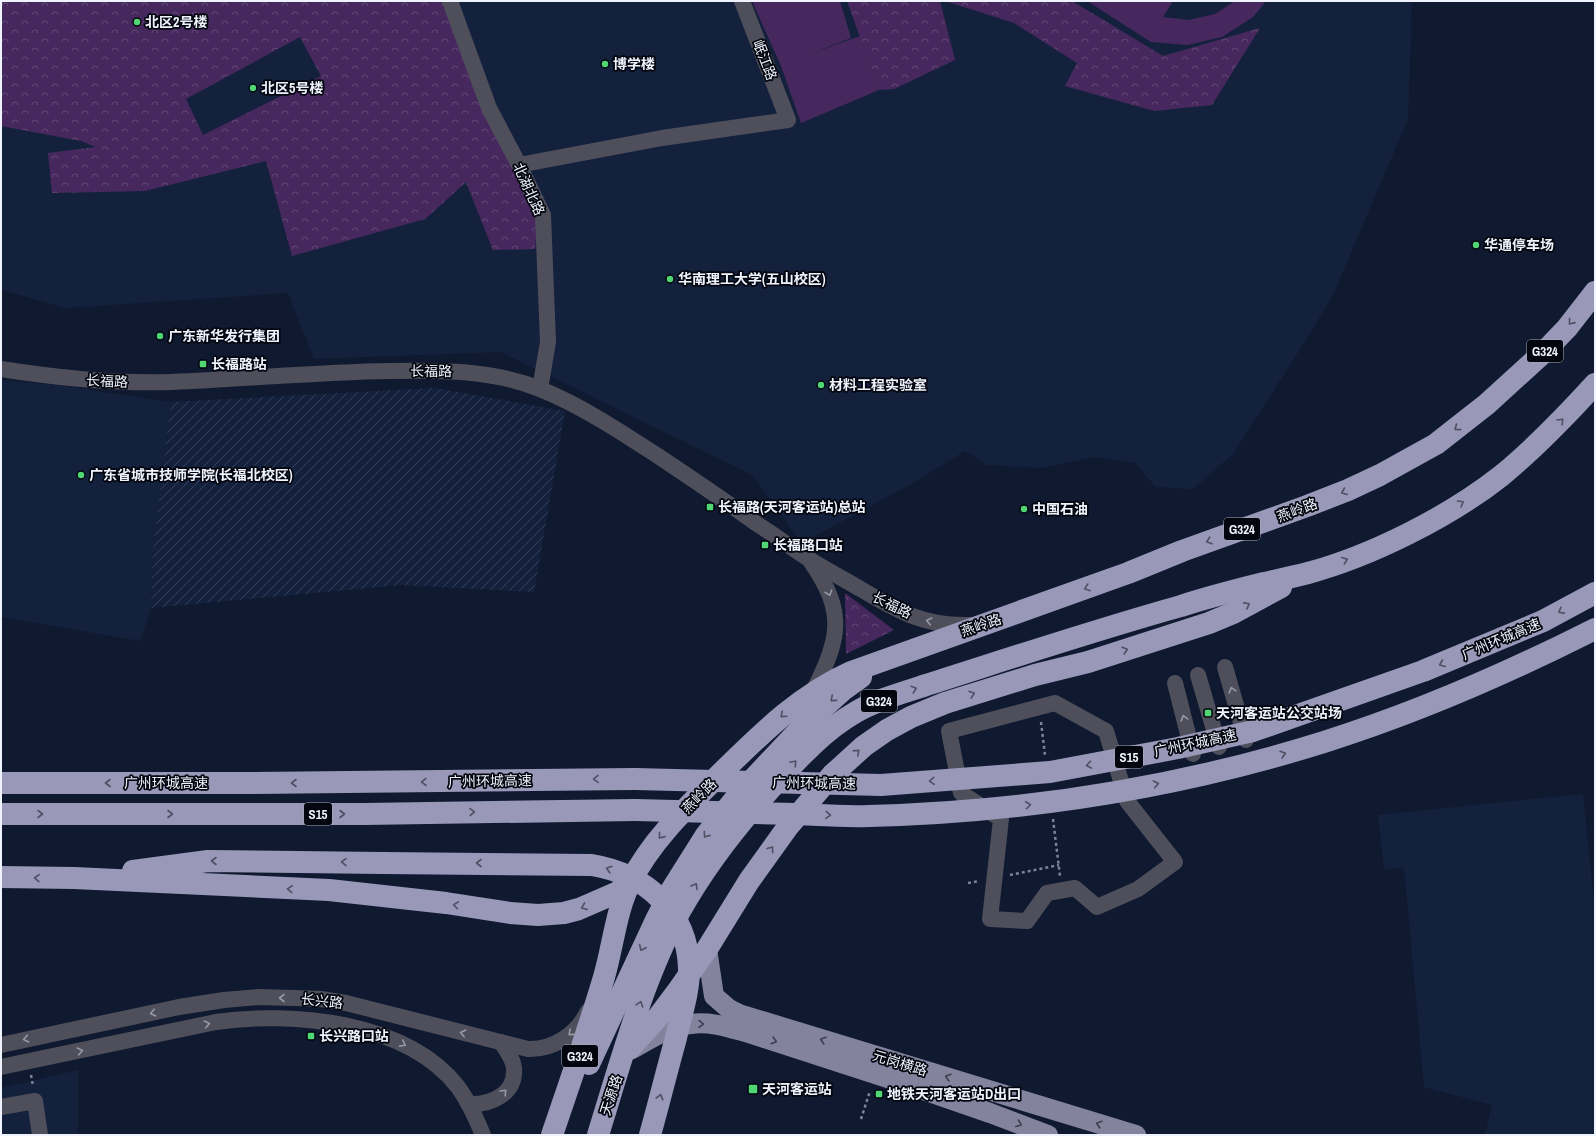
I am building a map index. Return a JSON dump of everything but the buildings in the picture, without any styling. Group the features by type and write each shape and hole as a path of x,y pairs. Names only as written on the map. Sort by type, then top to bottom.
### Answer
{"highway":[{"name":"燕岭路","path":"553,1135 586,1036 604,975 620,910 630,882 645,857 674,821 789,709 830,681 886,659 1128,573 1182,551 1307,506 1348,490 1407,461 1436,444 1487,404 1522,373 1566,328 1595,292"},
{"name":"G324","path":"624,1054 643,994 663,947 680,912 702,874 725,840 756,804 810,746 832,727 858,711 884,699 926,684 1181,605 1308,573 1383,545 1416,530 1471,497 1500,476 1552,431 1595,384"},
{"name":"G324","path":"624,1054 658,1017 707,949 749,881 787,828 832,775 864,746 887,730 911,717 981,691 1088,662 1209,623 1233,613 1308,573"},
{"name":"广州环城高速","path":"1,783 247,783 635,779 881,785 1050,772 1178,748 1253,731 1423,672 1542,621 1595,593"},
{"name":"S15","path":"1,814 364,814 636,810 890,816 985,810 1055,802 1201,775 1261,760 1326,741 1393,718 1459,691 1519,665 1595,629"},
{"path":"553,1135 606,1028 657,918 672,889 706,835 738,795 804,726 843,690 886,659"},
{"path":"74,878 208,861 592,865 605,867 628,875 649,888 658,896 672,913 683,935 689,970 687,994 650,1135"},
{"path":"1,877 74,878 329,890 446,903 510,913 544,915 564,914 579,909 618,892 630,882"},
{"name":"天源路","path":"598,1135 624,1054"}],"main road":[{"name":"元岗横路","path":"707,949 714,996 729,1009 738,1022 875,1074 990,1113 1048,1135"},
{"name":"元岗横路","path":"624,1054 652,1038 679,1026 704,1023 723,1026 738,1022 1136,1135"}],"street":[{"name":"北湖北路","path":"450,1 489,108 543,215 548,342 540,389"},
{"name":"岷江路","path":"519,165 662,138 788,120 742,1"},
{"name":"长福路","path":"1,369 45,376 115,382 171,382 329,372 446,371 482,374 540,389 584,411 632,439 809,559 887,605 905,614 950,626 982,624"},
{"name":"长福路","path":"809,559 825,582 832,604 836,626 834,644 814,692"},
{"path":"1225,667 1246,740"},
{"path":"1198,676 1219,747"},
{"path":"1175,683 1193,754"},
{"path":"1055,703 1106,731 1127,801 1175,862 1138,889 1097,907 1075,888 1047,893 1027,921 990,919 1001,819 961,793 950,732 1055,703"},
{"name":"长兴路","path":"1,1045 179,1007 224,1000 259,997 321,999 346,1003 528,1049 538,1049 554,1045 566,1038 577,1028 585,1017 604,975"},
{"name":"长兴路","path":"1,1067 216,1022 242,1018 292,1018 344,1025 370,1031 396,1041 423,1055 457,1086 469,1104 484,1135"},
{"path":"469,1104 481,1104 494,1100 504,1094 513,1080 514,1067 510,1056 501,1042"},
{"path":"1,1107 35,1101 40,1135"}],"path":[{"path":"1006,876 1059,865"},
{"path":"968,884 983,880"},
{"path":"30,1061 35,1101"},
{"path":"861,1119 875,1074"}],"shaded area":[{"name":"华南理工大学(五山校区)","path":"1,1 1412,1 1408,119 1333,295 1233,454 1193,489 1156,487 1135,463 1095,457 1042,468 987,465 965,451 913,483 802,543 752,475 501,352 314,359 288,293 66,308 1,290"},
{"name":"广东省城市技师学院(长福北校区)","path":"1,380 57,385 171,402 153,548 151,608 140,641 1,617"},
{"path":"435,388 565,411 534,592 401,585 151,608 153,548 171,402"},
{"path":"1583,794 1595,914 1595,1135 1485,1135 1492,1105 1424,1087 1404,867 1384,870 1378,815"},
{"path":"78,1070 78,1135 1,1135 1,1088"}],"green space":[{"path":"1,1 450,1 539,208 535,249 493,250 466,182 425,219 292,256 266,161 145,191 52,193 48,153 96,147 81,141 1,126","holes":["300,37 321,76 203,135 186,99"]},
{"path":"752,1 840,1 851,38 810,54 860,36 879,90 801,123 781,66"},
{"path":"847,1 940,1 955,60 894,89 879,90"},
{"path":"945,1 1072,1 1163,56 1260,28 1212,105 1154,111 1065,86 1077,63 1014,23"},
{"path":"1087,1 1173,1 1163,17 1189,20 1215,14 1235,1 1266,1 1253,17 1222,37 1187,45 1151,42"},
{"path":"845,593 894,630 846,654"}],"place":[{"name":"北区2号楼","path":"137,22"},
{"name":"博学楼","path":"605,64"},
{"name":"北区5号楼","path":"253,88"},
{"name":"华通停车场","path":"1476,245"},
{"name":"华南理工大学(五山校区)","path":"670,279"},
{"name":"广东新华发行集团","path":"160,336"},
{"name":"长福路站","path":"203,364"},
{"name":"材料工程实验室","path":"821,385"},
{"name":"广东省城市技师学院(长福北校区)","path":"81,475"},
{"name":"长福路(天河客运站)总站","path":"710,507"},
{"name":"中国石油","path":"1024,509"},
{"name":"长福路口站","path":"765,545"},
{"name":"天河客运站公交站场","path":"1208,713"},
{"name":"长兴路口站","path":"311,1036"},
{"name":"天河客运站","path":"753,1089"},
{"name":"地铁天河客运站D出口","path":"879,1094"}]}
